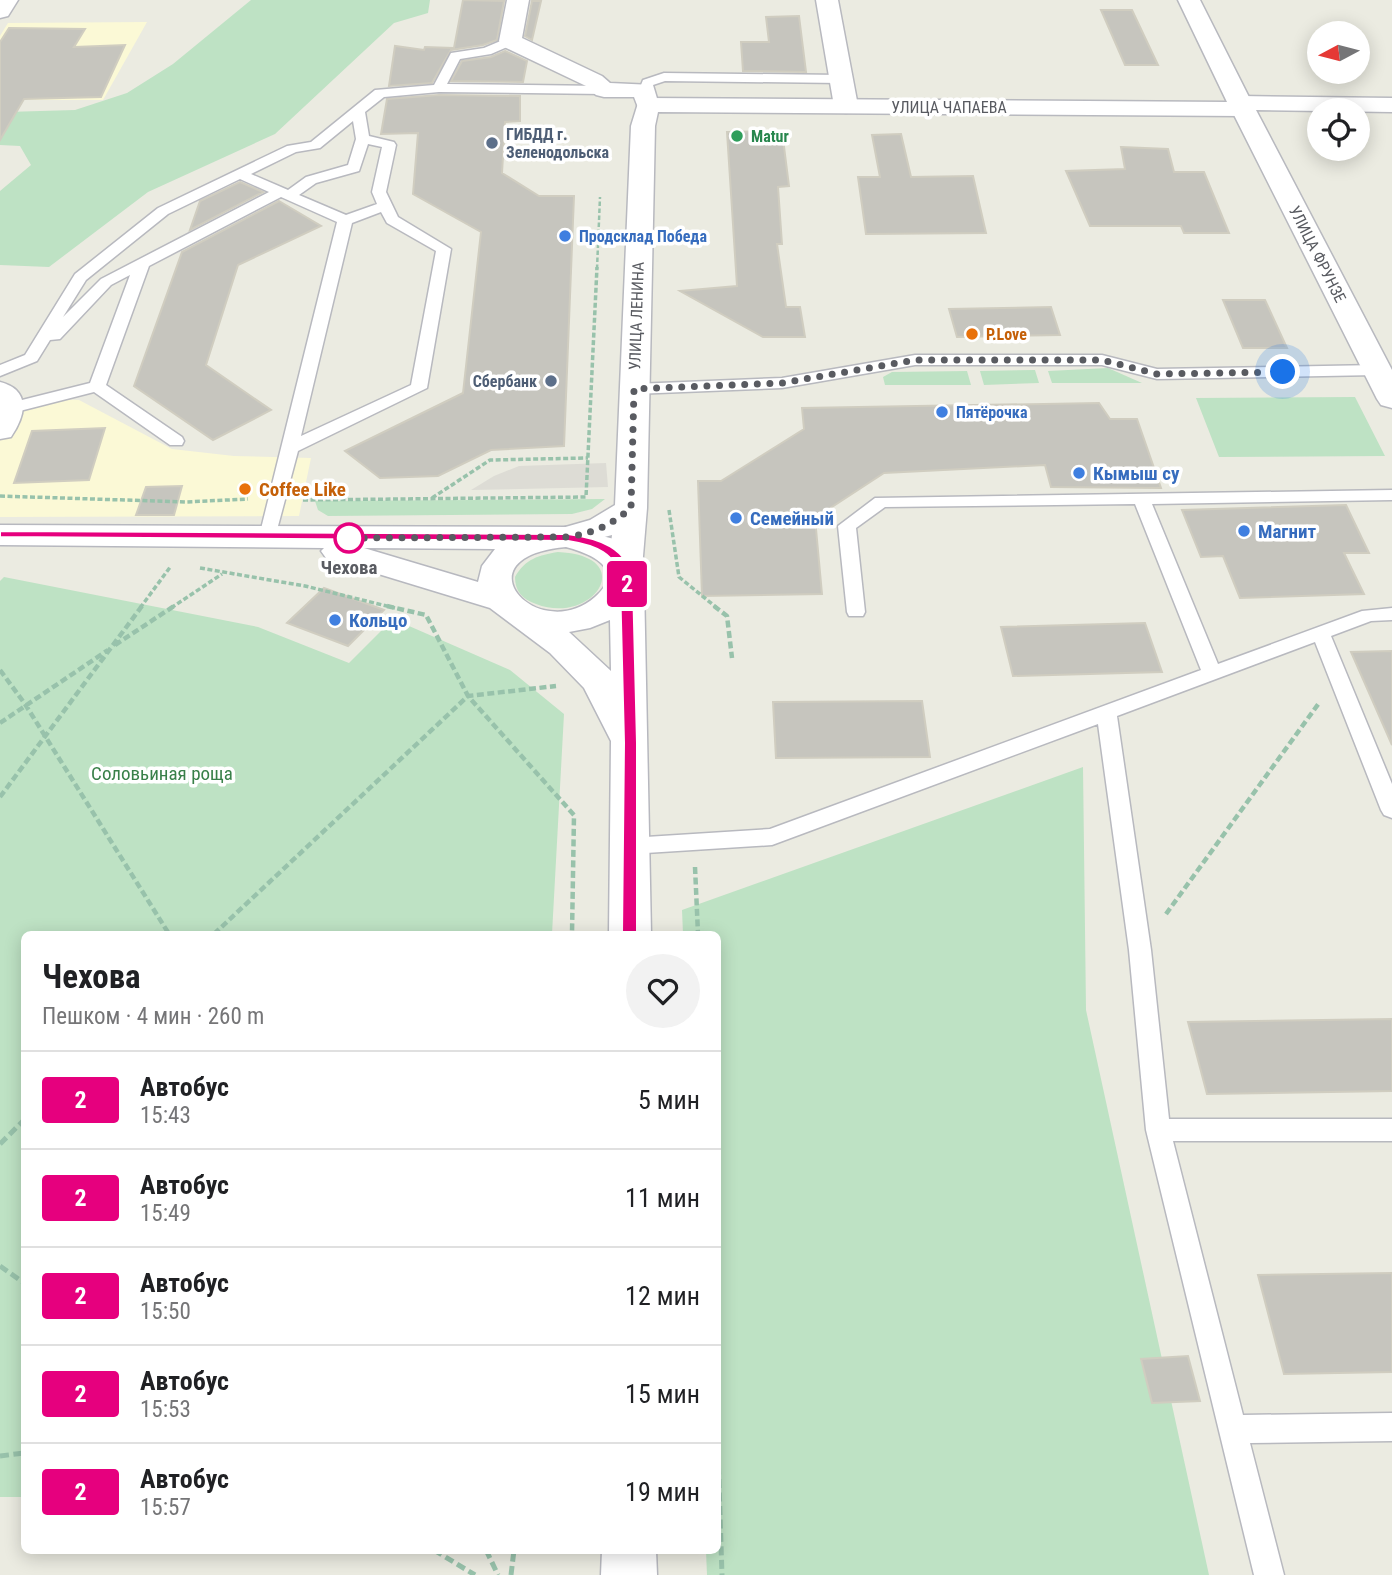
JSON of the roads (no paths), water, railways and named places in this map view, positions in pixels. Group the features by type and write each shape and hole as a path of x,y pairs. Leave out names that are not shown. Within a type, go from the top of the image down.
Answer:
{"street":[{"path":"0,11 7,0"},
{"path":"517,0 510,41 594,81 604,90"},
{"path":"827,0 846,106"},
{"path":"1189,0 1241,106"},
{"name":"УЛИЦА ЧАПАЕВА","path":"604,90 646,98 846,106 1392,104"},
{"name":"УЛИЦА ЛЕНИНА","path":"630,931 630,743 626,575 631,508 646,98"},
{"name":"УЛИЦА ФРУНЗЕ","path":"1241,106 1392,399"},
{"path":"630,743 599,681 563,645 514,609 494,588 495,575 501,562 529,543 591,533 612,524 631,508"},
{"path":"0,535 558,538 587,540 604,547 617,556 626,575 621,595 609,607 591,616 559,622 280,537"},
{"path":"629,1554 629,1575"}],"lane":[{"path":"439,88 455,56 486,51 510,41"},
{"path":"646,98 648,83 664,77 841,79"},
{"path":"31,358 80,277 163,211 292,149 315,145 380,93 439,88 604,90"},
{"path":"0,371 31,358 106,282 311,180 354,168 363,139 358,110"},
{"path":"290,448 419,388 444,249 392,220 379,192 389,145 363,139"},
{"path":"239,174 345,220 385,206"},
{"path":"280,537 290,448 345,220"},
{"path":"97,386 142,264"},
{"path":"634,389 782,383 915,360 1102,360 1157,374 1377,370"},
{"path":"3,410 97,386 176,441"},
{"path":"856,612 847,526 881,502 1392,495"},
{"path":"1141,498 1212,673"},
{"path":"630,846 772,837 1320,632 1369,615 1392,614"},
{"path":"1320,632 1392,810"},
{"path":"1106,712 1140,950 1158,1130 1269,1575"},
{"path":"1158,1130 1392,1130"},
{"path":"1233,1429 1392,1427"}],"place":[{"name":"Matur","path":"737,136"},
{"name":"ГИБДД г. Зеленодольска","path":"492,143"},
{"name":"Продсклад Победа","path":"565,236"},
{"name":"P.Love","path":"972,334"},
{"name":"Сбербанк","path":"551,381"},
{"name":"Пятёрочка","path":"942,412"},
{"name":"Кымыш су","path":"1079,473"},
{"name":"Coffee Like","path":"245,489"},
{"name":"Семейный","path":"736,518"},
{"name":"Магнит","path":"1244,531"},
{"name":"Чехова","path":"349,538"},
{"name":"Кольцо","path":"335,620"}],"park label":[{"name":"Соловьиная роща","path":"162,773"}]}
